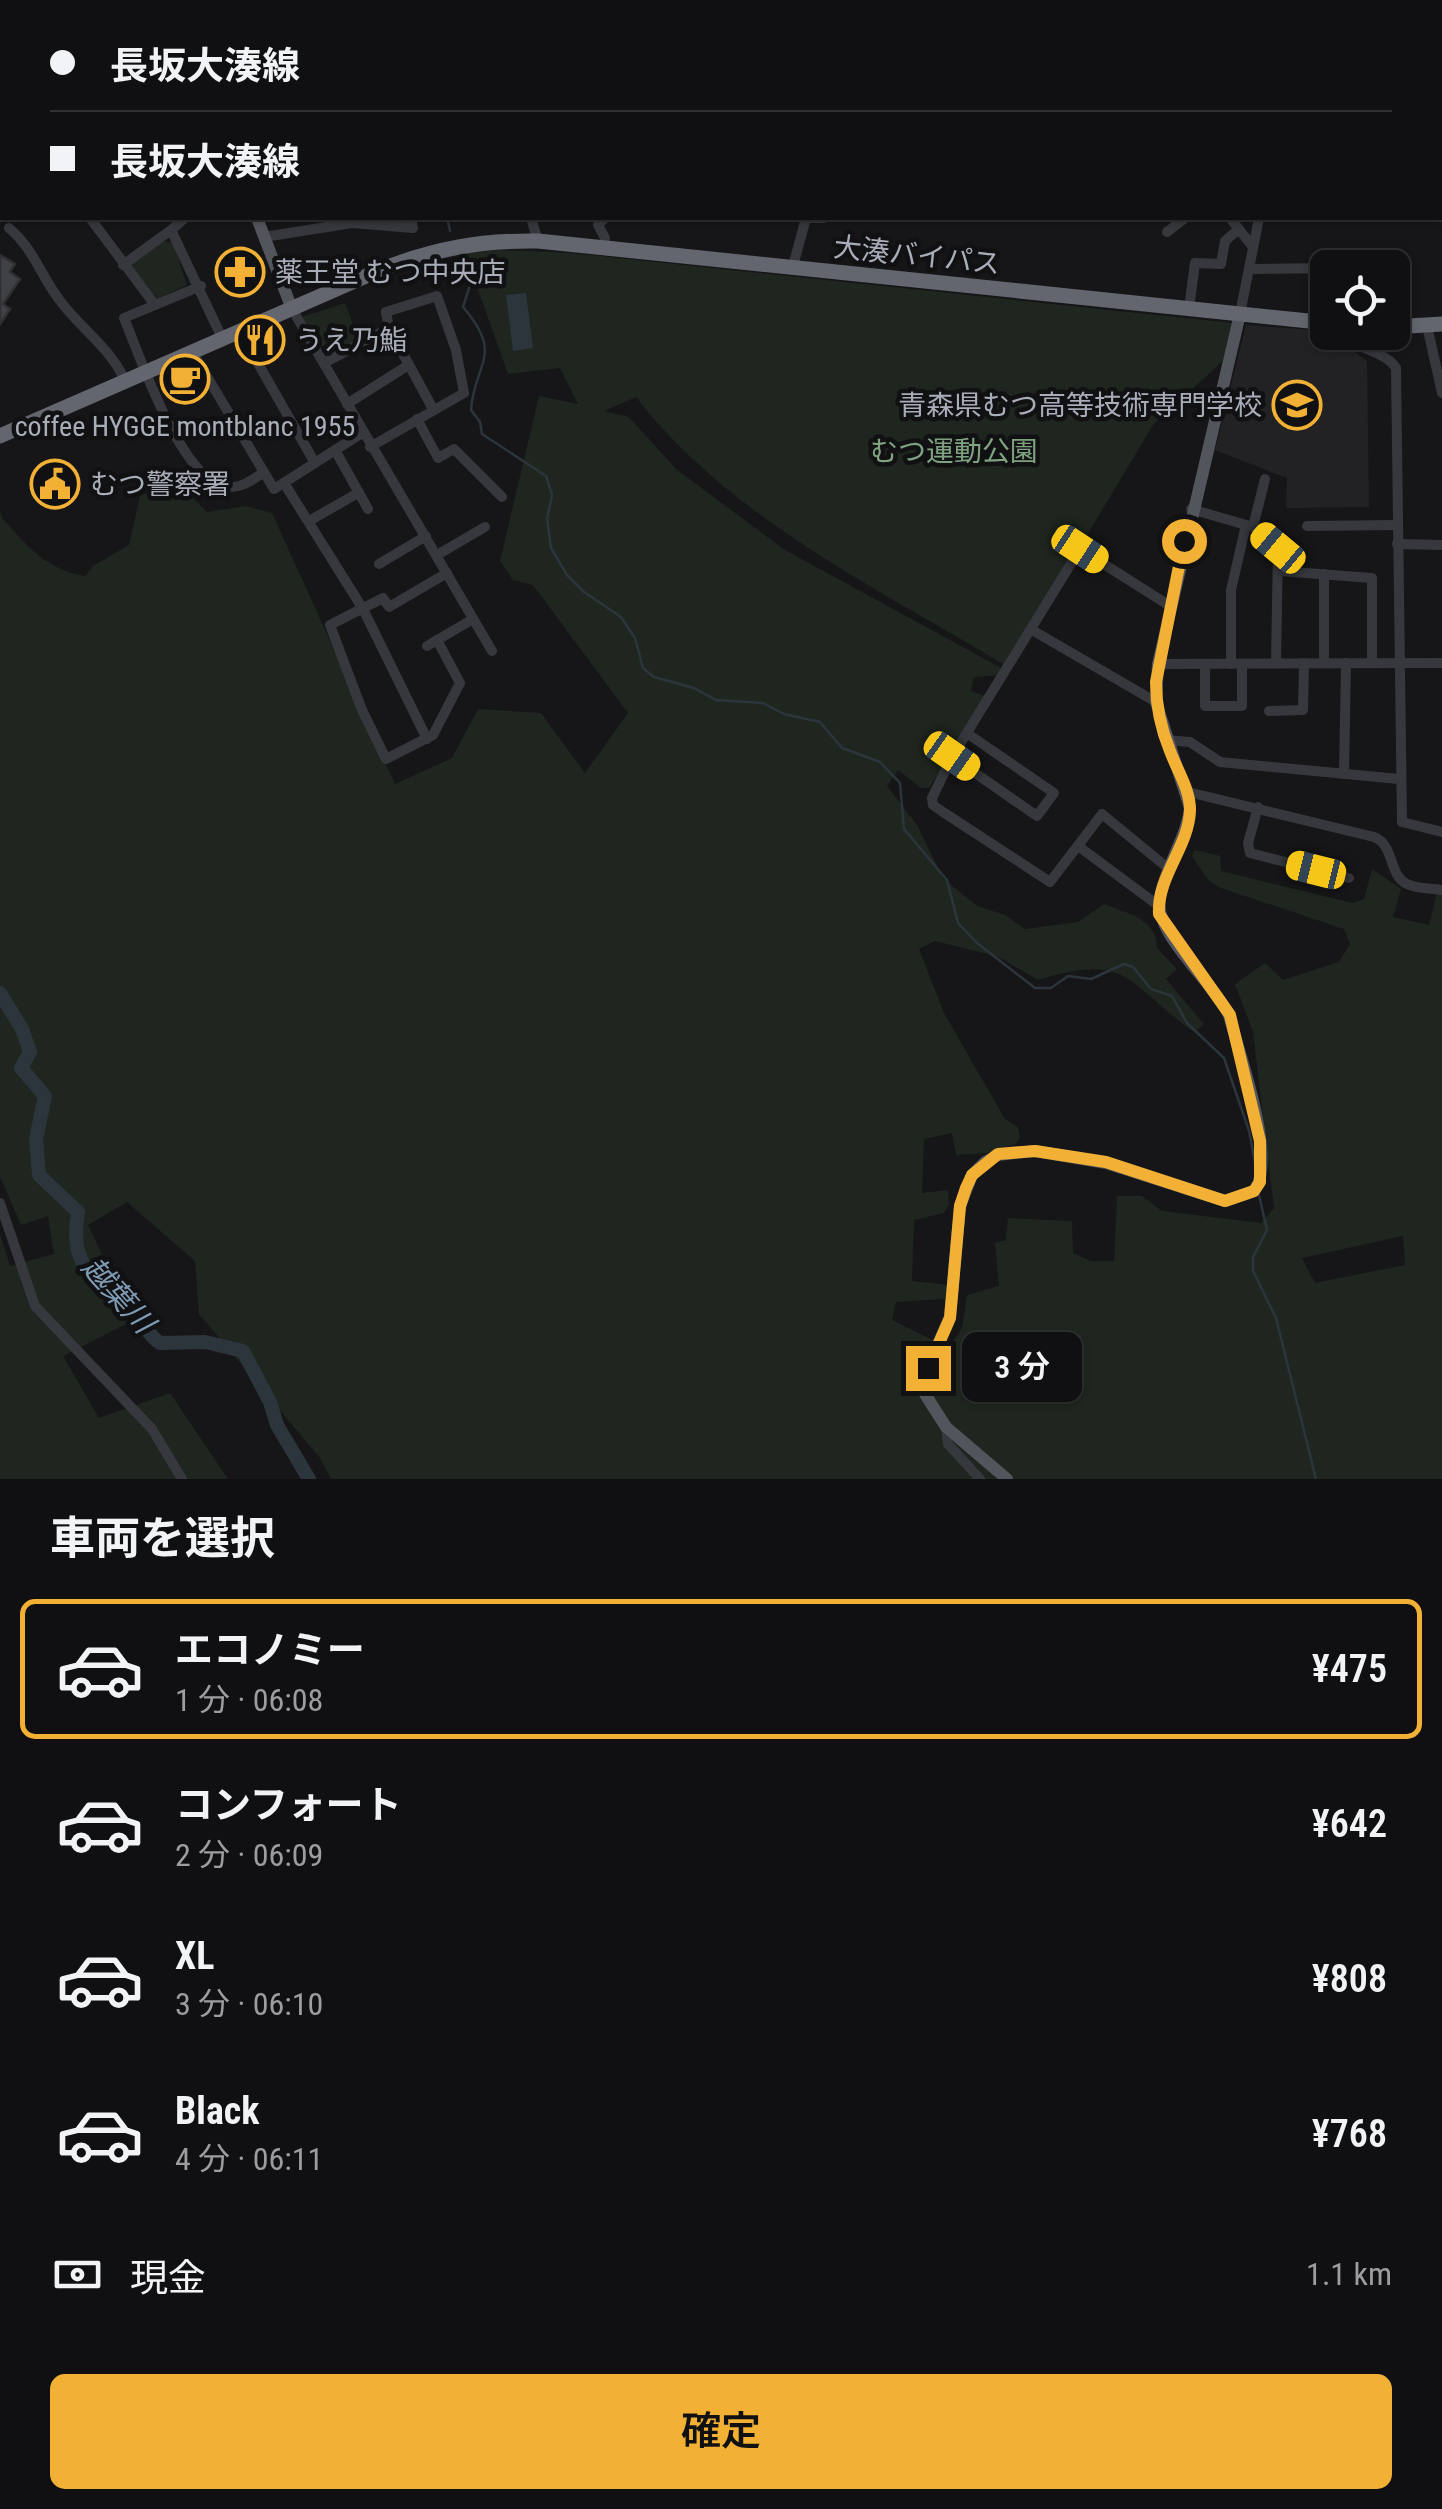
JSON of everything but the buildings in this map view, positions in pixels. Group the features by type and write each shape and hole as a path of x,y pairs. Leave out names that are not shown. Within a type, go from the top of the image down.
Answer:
{"highway":[{"name":"大湊バイパス","path":"0,436 419,254 481,242 538,241 1310,320"},
{"path":"1410,326 1435,325"}],"main road":[{"path":"258,220 292,309"},
{"path":"1006,1479 946,1427 928,1402 924,1386 950,1318 960,1206 972,1175 998,1154 1035,1151 1106,1162 1225,1201 1254,1191 1260,1182 1260,1141 1230,1015 1167,930 1158,906 1188,824 1188,792 1166,740 1156,702 1158,664 1191,509 1240,314"}],"street":[{"path":"96,220 123,265 154,305"},
{"path":"123,265 184,220"},
{"path":"264,237 352,223 414,228 412,220"},
{"path":"532,220 538,241"},
{"path":"603,220 598,224 605,238 604,248"},
{"path":"793,266 805,220"},
{"path":"1166,232 1181,220"},
{"path":"1231,220 1253,247"},
{"path":"1240,314 1259,220"},
{"path":"9,228 26,246 58,300 114,360 126,383"},
{"path":"1189,308 1195,263 1221,264 1226,241 1238,229"},
{"path":"171,230 223,340"},
{"path":"1249,270 1310,269"},
{"path":"200,286 124,318 174,436 210,480 224,487 243,486 263,473"},
{"path":"370,447 417,419 433,409 466,388 437,296 386,312 389,328 407,366 433,409"},
{"path":"292,309 492,651"},
{"path":"1435,325 1442,392"},
{"path":"324,364 389,328"},
{"path":"240,332 315,463"},
{"path":"1370,350 1391,360 1396,368 1402,822 1442,832"},
{"path":"193,353 274,489 362,433"},
{"path":"347,404 407,366"},
{"path":"417,419 438,458 454,449 502,497"},
{"path":"335,450 368,509"},
{"path":"1205,664 1206,706 1242,706 1232,590 1265,479"},
{"path":"284,483 364,609 427,739"},
{"path":"309,521 358,493"},
{"path":"1191,509 1249,526 1278,548 1276,663"},
{"path":"1307,526 1397,525"},
{"path":"437,556 484,527"},
{"path":"380,564 426,536"},
{"path":"1397,544 1442,545"},
{"path":"1170,606 1080,549 952,756 932,798 933,805 1050,882 1102,814 1170,870"},
{"path":"1278,571 1372,578 1372,663"},
{"path":"447,572 389,607 383,598 330,624 362,710 386,759 427,739 460,683 432,643 473,619"},
{"path":"1324,574 1324,663"},
{"path":"1032,630 1156,702"},
{"path":"1269,711 1303,710 1304,663"},
{"path":"1344,774 1346,663"},
{"path":"1158,664 1442,663"},
{"path":"952,756 1038,816 1054,793 968,734"},
{"path":"1166,740 1190,742 1220,762 1399,779"},
{"path":"1188,792 1382,840 1400,879 1407,884 1442,890"},
{"path":"1258,807 1248,843 1250,854 1349,878"},
{"path":"1078,846 1158,906"},
{"path":"0,1203 35,1306 152,1429 182,1479"},
{"path":"946,1427 948,1444 980,1479"}],"shaded area":[{"path":"526,293 533,348 513,351 506,295"},
{"name":"青森県むつ高等技術専門学校","path":"1246,325 1310,330 1310,350 1352,350 1367,361 1369,507 1286,508 1287,478 1215,450"}],"green space":[{"path":"163,241 173,243 187,285 158,299 131,270 132,262"},
{"name":"むつ運動公園","path":"465,253 571,253 1232,323 1223,361 1153,425 1008,667 859,579 761,515 673,440 636,397 604,411 629,417 676,469 785,550 1003,669 1000,675 974,677 971,691 987,697 929,788 921,788 898,770 887,786 917,825 943,878 977,906 1005,915 1025,929 1078,922 1104,904 1147,924 1157,948 1177,969 1166,979 1204,1024 1194,1032 1140,987 1111,971 1092,969 1038,980 999,957 935,941 919,949 944,1013 1005,1119 1018,1127 1020,1137 1016,1144 987,1153 956,1155 952,1133 924,1139 922,1193 948,1190 949,1204 944,1213 914,1220 912,1281 948,1285 945,1299 896,1302 892,1320 949,1348 962,1328 967,1295 999,1286 995,1243 1006,1240 1008,1218 1072,1221 1073,1253 1091,1261 1114,1261 1117,1196 1142,1196 1162,1211 1261,1223 1274,1208 1253,1032 1235,984 1265,963 1283,980 1339,962 1350,944 1344,929 1221,888 1208,880 1192,856 1195,850 1220,856 1221,871 1352,903 1364,899 1372,869 1401,889 1393,917 1429,925 1437,893 1442,895 1442,1479 331,1479 320,1458 199,1314 195,1261 127,1202 88,1225 134,1320 63,1356 99,1418 170,1393 228,1479 0,1479 0,1234 10,1266 54,1254 48,1216 21,1225 0,1177 0,510 2,518 38,555 59,568 85,576 93,566 129,545 140,496 176,481 207,512 246,506 272,513 395,784 452,758 478,709 541,713 585,773 628,713 533,585 513,580 500,561 539,396 578,404 560,368 508,374","holes":["1403,1236 1405,1265 1315,1283 1302,1258"]},
{"path":"345,303 359,340 337,350 316,344 302,317"}],"waterway":[{"path":"447,220 450,231"},
{"path":"461,257 470,285 463,307 476,324 485,349 471,410 480,422 482,434 546,476 552,495 547,519 551,548 567,575 584,592 621,617 635,638 643,668 654,677 694,688 716,700 763,703 784,714 820,722 842,748 880,762 900,783 904,829 947,880 958,923 977,943 1035,988 1051,988 1068,976 1091,979 1124,964 1133,967 1151,989 1172,996 1187,1023 1224,1058 1249,1131 1255,1162"},
{"name":"越葉川","path":"0,993 22,1029 30,1052 21,1068 45,1096 36,1139 39,1175 78,1212 76,1235 83,1264 106,1288 133,1305 160,1343 205,1342 243,1351 270,1402 277,1425 309,1479"},
{"path":"1259,1195 1267,1230 1253,1257 1253,1271 1276,1318 1316,1479"}],"place":[{"name":"薬王堂 むつ中央店","path":"240,272"},
{"name":"うえ乃鮨","path":"260,340"},
{"name":"coffee HYGGE montblanc 1955","path":"185,379"},
{"name":"青森県むつ高等技術専門学校","path":"1297,405"},
{"name":"むつ警察署","path":"55,484"}],"route":[{"path":"928,1368 950,1318 960,1206 972,1175 998,1154 1035,1151 1106,1162 1225,1201 1254,1191 1260,1182 1260,1141 1230,1015 1159,914 1160,894 1188,824 1190,808 1156,702 1158,664 1184,541"}]}
